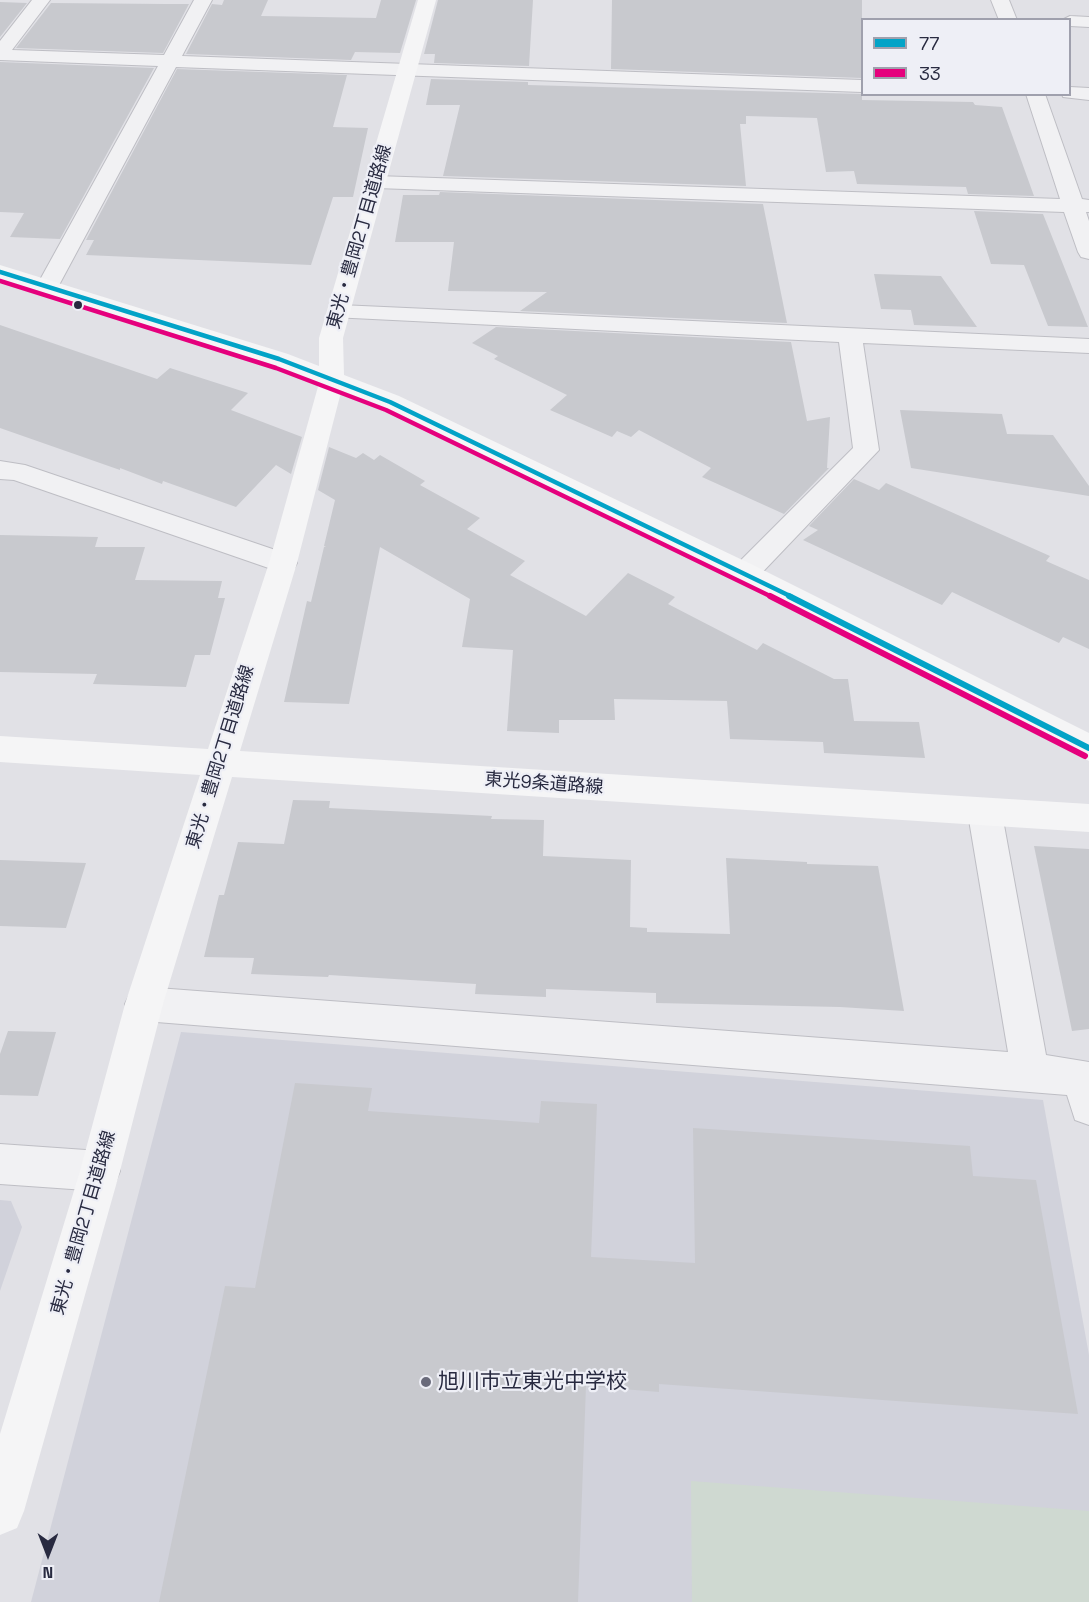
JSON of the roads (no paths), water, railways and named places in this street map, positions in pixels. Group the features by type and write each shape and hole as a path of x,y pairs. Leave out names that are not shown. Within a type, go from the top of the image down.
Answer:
{"street":[{"path":"0,54 40,0"},
{"path":"47,287 203,0"},
{"name":"東光・豊岡2丁目道路線","path":"0,1511 100,1171 144,1004 282,563 332,379 332,338 427,0"},
{"path":"1000,0 1008,18"},
{"path":"1071,21 1089,22"},
{"path":"0,54 861,86"},
{"path":"1071,93 1089,94"},
{"path":"1036,96 1081,206 1089,252"},
{"path":"376,182 1081,206"},
{"path":"1,274 279,359 390,402 744,573 1088,746"},
{"path":"340,312 1089,346"},
{"path":"744,573 866,450 850,334"},
{"path":"0,470 15,471 282,563"},
{"name":"東光9条道路線","path":"0,748 1089,819"},
{"path":"985,814 1030,1072"},
{"path":"144,1004 1030,1072 1083,1078 1089,1106"},
{"path":"0,1164 100,1171"}],"place":[{"name":"旭川市立東光中学校","path":"426,1382"}]}
